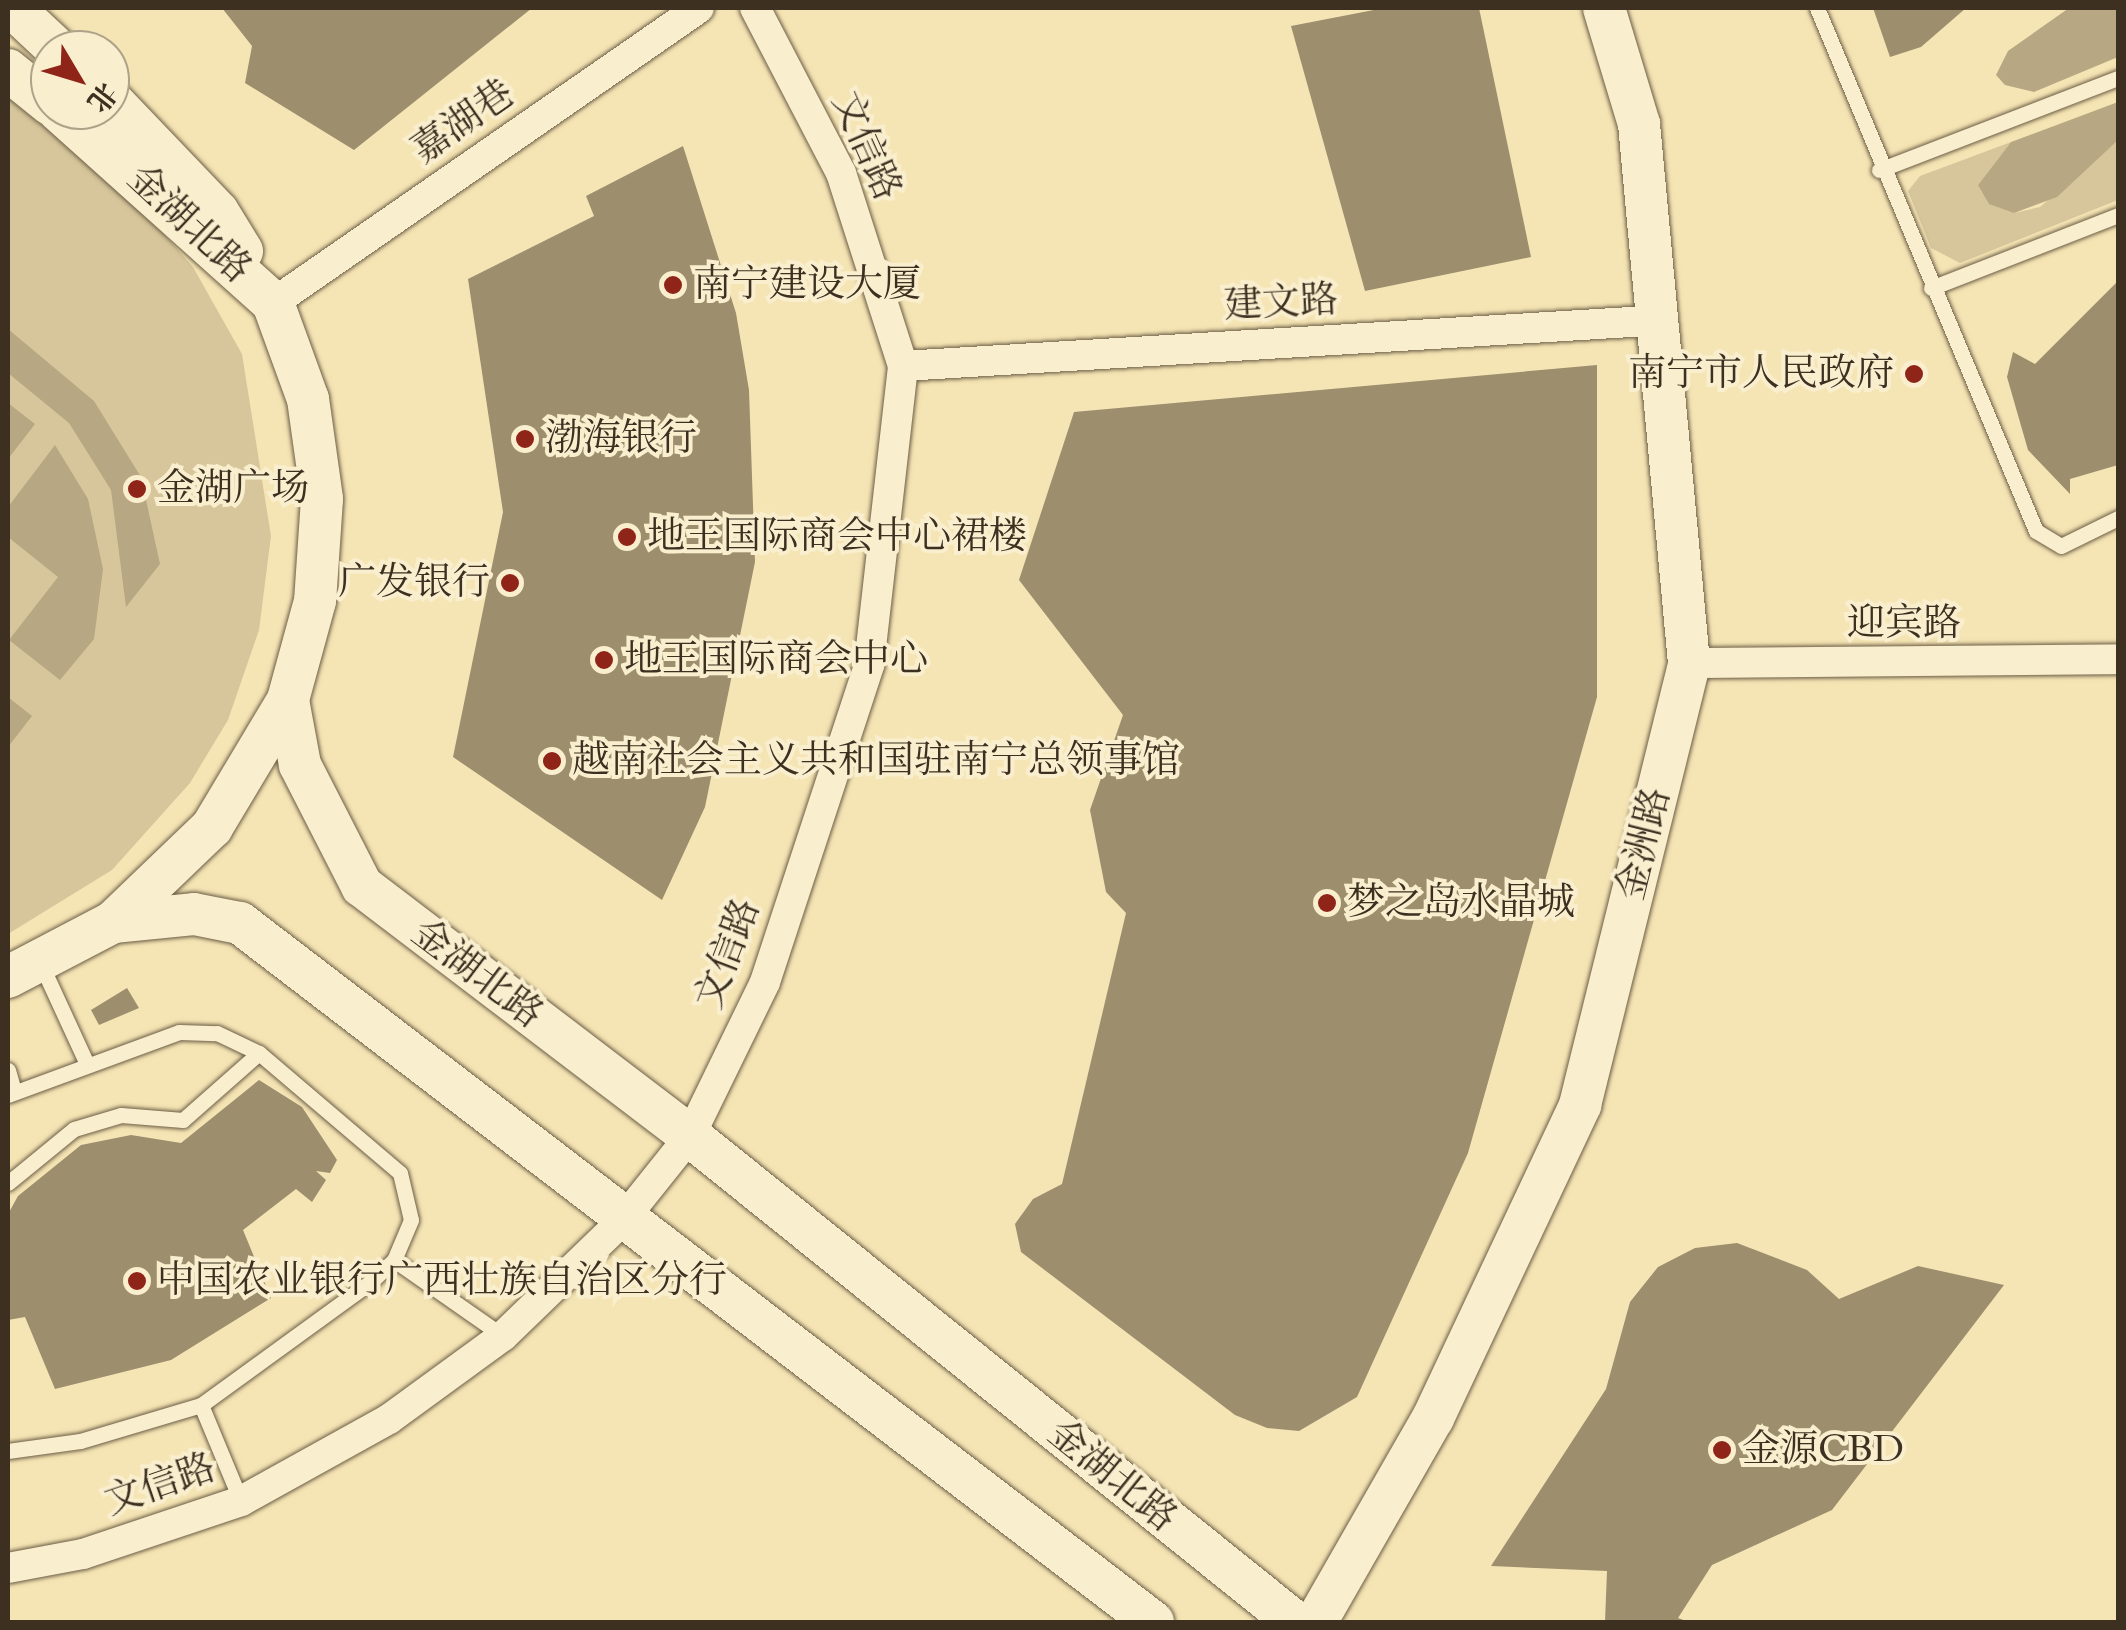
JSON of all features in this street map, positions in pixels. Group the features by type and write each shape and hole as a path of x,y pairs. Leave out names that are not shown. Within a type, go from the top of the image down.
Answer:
{"main road":[{"path":"13,8 37,30"},
{"name":"金洲路","path":"1316,1622 1432,1418 1580,1104 1689,664 1663,320 1640,124 1604,8"},
{"path":"8,70 30,88"},
{"path":"130,119 218,212 273,303"},
{"name":"金湖北路","path":"80,130 273,303 308,399 322,500 315,602 288,700 300,765 362,886 690,1136 1295,1622"},
{"path":"24,969 113,922 212,827 288,700"},
{"path":"113,922 194,914 240,923 623,1220 1154,1622"}],"street":[{"name":"嘉湖巷","path":"273,303 699,8"},
{"name":"文信路","path":"8,1568 82,1554 241,1501 389,1420 503,1336 623,1220 690,1136 765,982 869,665 903,366 841,174 755,8"},
{"name":"建文路","path":"903,366 1663,320"},
{"name":"迎宾路","path":"1689,664 2118,659"}],"lane":[{"path":"1817,8 1880,170 2036,530 2061,546 2118,518"},
{"path":"1880,170 2118,78"},
{"path":"1931,288 2118,215"},
{"path":"24,969 86,1062"},
{"path":"8,1070 11,1093 86,1062 179,1032 217,1033 259,1053 400,1173 411,1220 394,1260 296,1343 201,1404 80,1441 8,1451"},
{"path":"8,1183 74,1129 121,1115 182,1120 259,1053"},
{"path":"394,1260 503,1336"},
{"path":"201,1404 241,1501"}],"shaded area":[{"path":"2069,8 2118,8 2118,57 2034,92 2005,85 1996,75 2008,51"},
{"name":"金湖广场","path":"8,98 30,115 30,130 49,130 127,192 193,267 242,354 271,536 259,630 228,720 190,783 112,870 8,934"},
{"path":"2118,102 2118,140 2057,197 2014,213 1989,204 1978,185 2011,142"},
{"path":"2118,140 2118,200 1960,263 1931,248 1908,191 1920,176 2011,142 1978,185 2014,213 2040,207"},
{"path":"8,329 94,401 141,477 160,564 126,607 111,490 69,423 8,373"},
{"path":"8,403 35,424 8,459"},
{"path":"55,445 88,499 103,569 94,639 60,680 9,640 58,577 8,537 8,507"},
{"path":"8,697 32,716 8,747"}],"building":[{"path":"222,8 532,8 354,150 245,83 252,46"},
{"path":"1384,8 1479,8 1531,257 1365,291 1291,26"},
{"path":"1873,8 1966,8 1921,47 1890,57"},
{"name":"地王国际商会中心裙楼","path":"683,146 736,313 749,390 755,562 705,807 662,900 453,757 503,512 468,279 594,216 586,196"},
{"path":"2118,281 2118,465 2070,479 2070,494 2028,450 2007,377 2013,352 2035,364"},
{"name":"梦之岛水晶城","path":"1597,365 1597,697 1468,1153 1357,1397 1299,1431 1267,1428 1235,1415 1021,1252 1015,1224 1033,1199 1062,1184 1126,913 1106,892 1090,810 1123,715 1019,580 1074,412"},
{"path":"127,988 139,1008 99,1025 91,1010"},
{"path":"259,1080 302,1107 337,1160 330,1173 316,1171 326,1180 312,1202 296,1189 243,1230 271,1298 171,1360 55,1389 25,1317 8,1320 8,1214 18,1196 81,1145 131,1135 181,1143"},
{"name":"金源CBD","path":"1737,1243 1807,1270 1839,1299 1918,1266 2004,1285 1832,1510 1712,1565 1678,1618 1689,1622 1605,1622 1607,1571 1491,1566 1606,1389 1630,1302 1658,1267 1695,1248"}],"place":[{"name":"南宁建设大厦","path":"673,285"},
{"name":"南宁市人民政府","path":"1914,374"},
{"name":"渤海银行","path":"525,439"},
{"name":"金湖广场","path":"137,489"},
{"name":"地王国际商会中心裙楼","path":"627,537"},
{"name":"广发银行","path":"510,583"},
{"name":"地王国际商会中心","path":"604,660"},
{"name":"越南社会主义共和国驻南宁总领事馆","path":"552,761"},
{"name":"梦之岛水晶城","path":"1327,903"},
{"name":"中国农业银行广西壮族自治区分行","path":"137,1281"},
{"name":"金源CBD","path":"1722,1450"}]}
